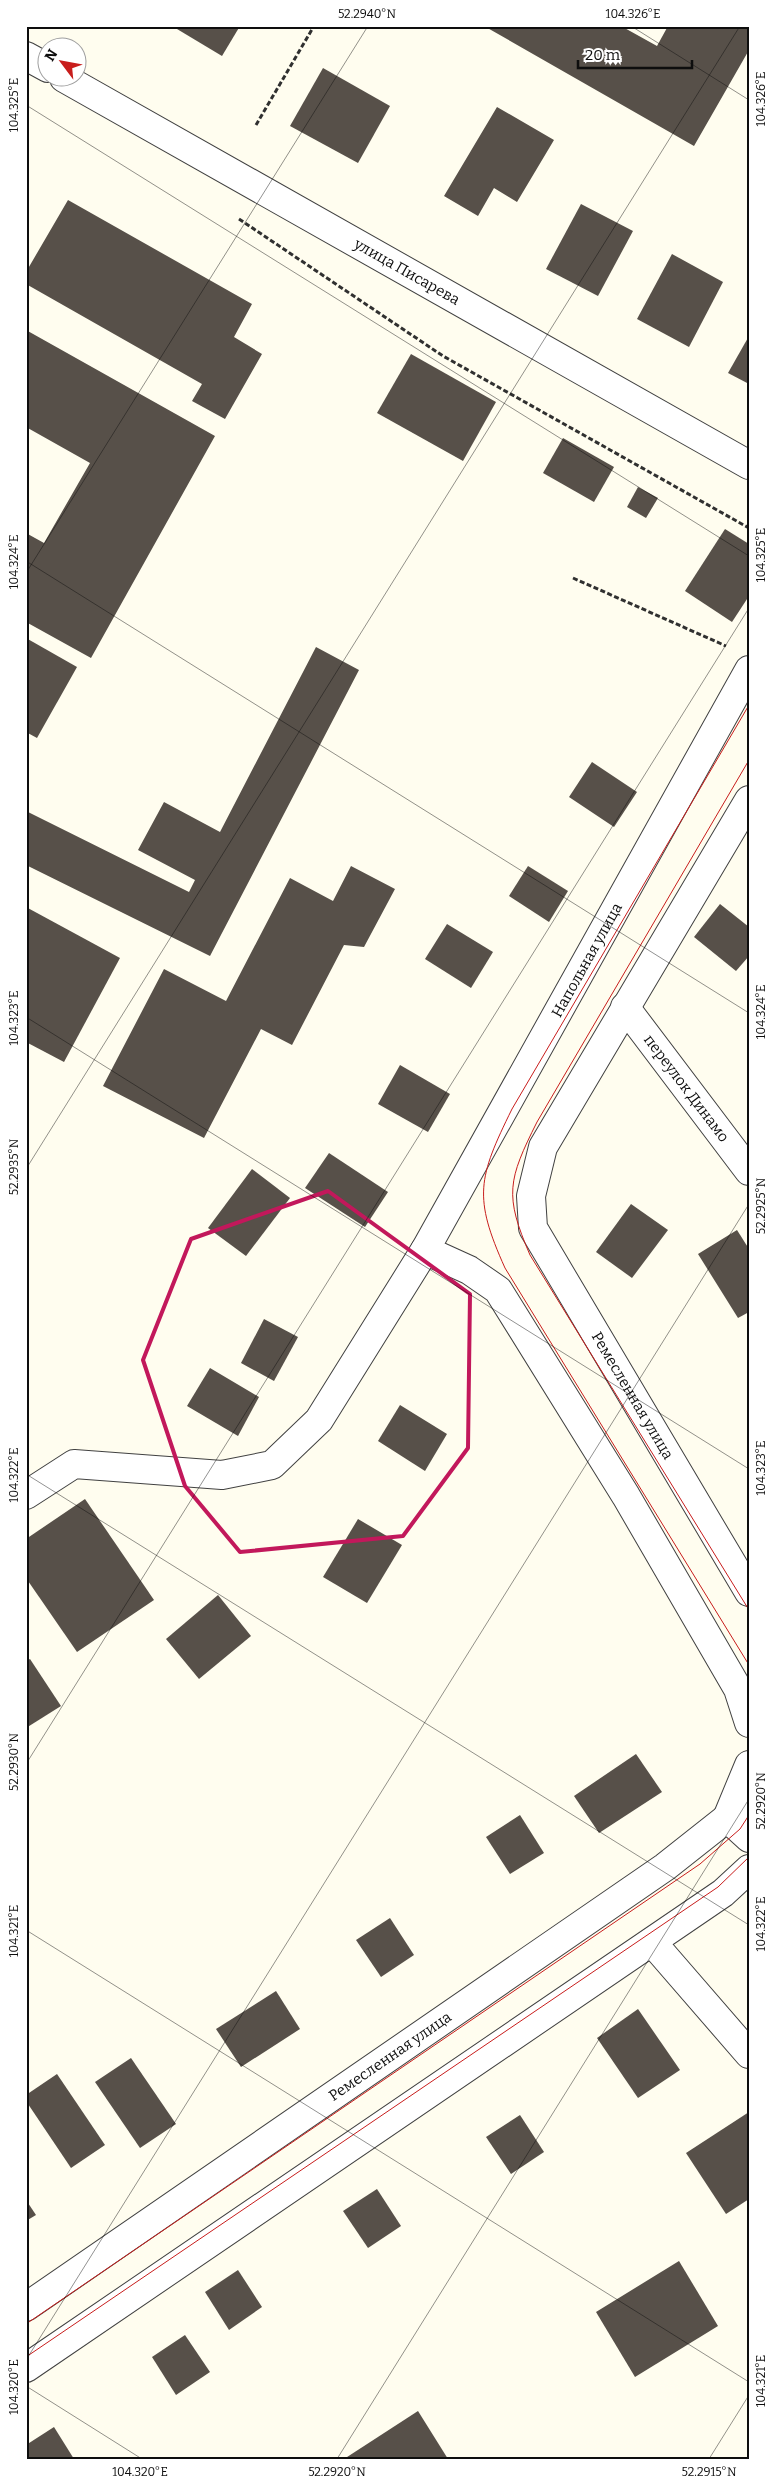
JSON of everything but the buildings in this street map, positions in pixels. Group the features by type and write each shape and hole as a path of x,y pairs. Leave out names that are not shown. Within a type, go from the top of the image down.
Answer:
{"street":[{"path":"26,56 38,63"},
{"name":"улица Писарева","path":"82,88 749,465"},
{"name":"Напольная улица","path":"26,1495 74,1464 222,1475 272,1465 319,1420 426,1250 741,660"},
{"path":"625,1007 749,800"},
{"name":"переулок Динамо","path":"625,1007 749,1171"},
{"name":"Ремесленная улица","path":"625,1007 543,1147 531,1196 533,1228 749,1592"},
{"path":"426,1250 469,1270 498,1290 626,1496 738,1689 749,1723"},
{"path":"749,1765 727,1818 749,1838"},
{"name":"Ремесленная улица","path":"26,2307 657,1873 727,1818 749,1797"},
{"path":"26,2368 723,1893 749,1869"},
{"path":"652,1942 749,2054"}],"path":[{"path":"256,125 314,26"},
{"path":"232,214 266,235 443,356 749,528"},
{"path":"573,578 741,660"}],"highlighted area":[{"path":"328,1191 470,1294 468,1448 403,1536 240,1552 185,1486 143,1360 191,1239"}],"tram line":[{"path":"749,705 512,1109 492,1153 486,1171 484,1188 484,1205 488,1223 505,1268 749,1665"},
{"path":"749,760 537,1122 520,1159 513,1188 516,1217 530,1255 749,1610"},
{"path":"26,2324 700,1864 740,1829 749,1815"},
{"path":"26,2357 718,1887 749,1857"}]}
